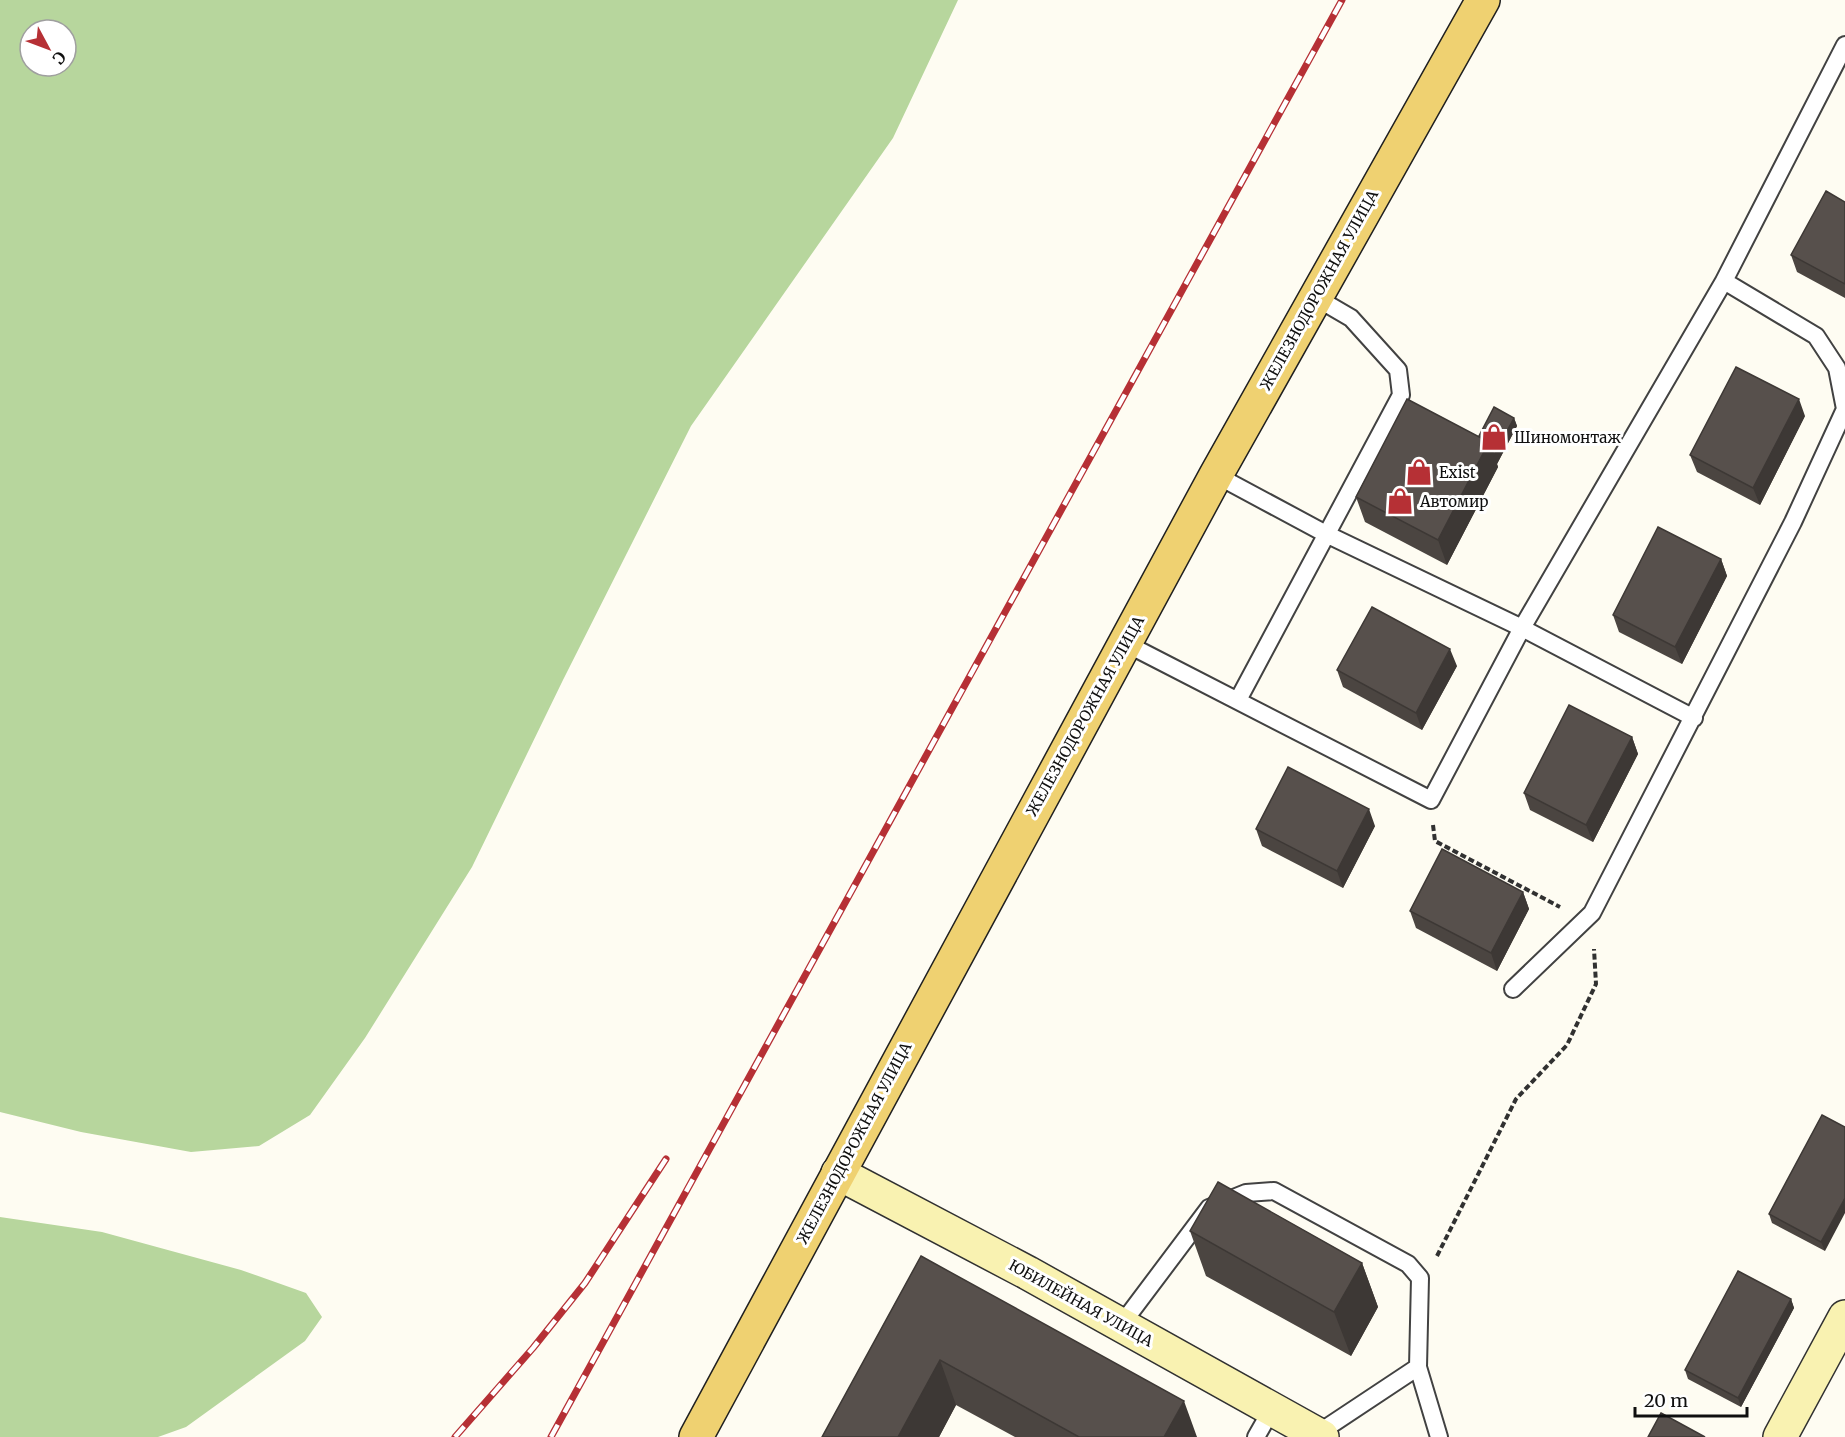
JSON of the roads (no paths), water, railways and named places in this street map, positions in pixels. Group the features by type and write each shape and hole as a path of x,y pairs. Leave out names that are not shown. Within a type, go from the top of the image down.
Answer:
{"main road":[{"name":"ЖЕЛЕЗНОДОРОЖНАЯ УЛИЦА","path":"696,1437 1216,475 1483,0"}],"street":[{"name":"ЮБИЛЕЙНАЯ УЛИЦА","path":"838,1173 1121,1325 1319,1435"},
{"path":"1780,1437 1845,1317"}],"lane":[{"path":"1125,643 1431,800 1522,628 1724,281 1845,45"},
{"path":"1513,989 1588,916 1694,718 1793,522 1845,408 1837,368 1815,336 1724,281"},
{"path":"1238,700 1401,394 1398,370 1351,318 1315,297"},
{"path":"1216,475 1326,534 1522,628 1694,718"},
{"path":"1121,1325 1209,1208 1246,1193 1274,1191 1408,1264 1420,1278 1418,1367 1439,1437"},
{"path":"1319,1435 1418,1367"},
{"path":"1256,1437 1272,1409"}],"railway":[{"path":"551,1437 1342,0"},
{"path":"455,1437 533,1348 585,1283 666,1159"}],"place":[{"name":"Шиномонтаж","path":"1494,437"},
{"name":"Exist","path":"1419,472"},
{"name":"Автомир","path":"1400,501"}]}
